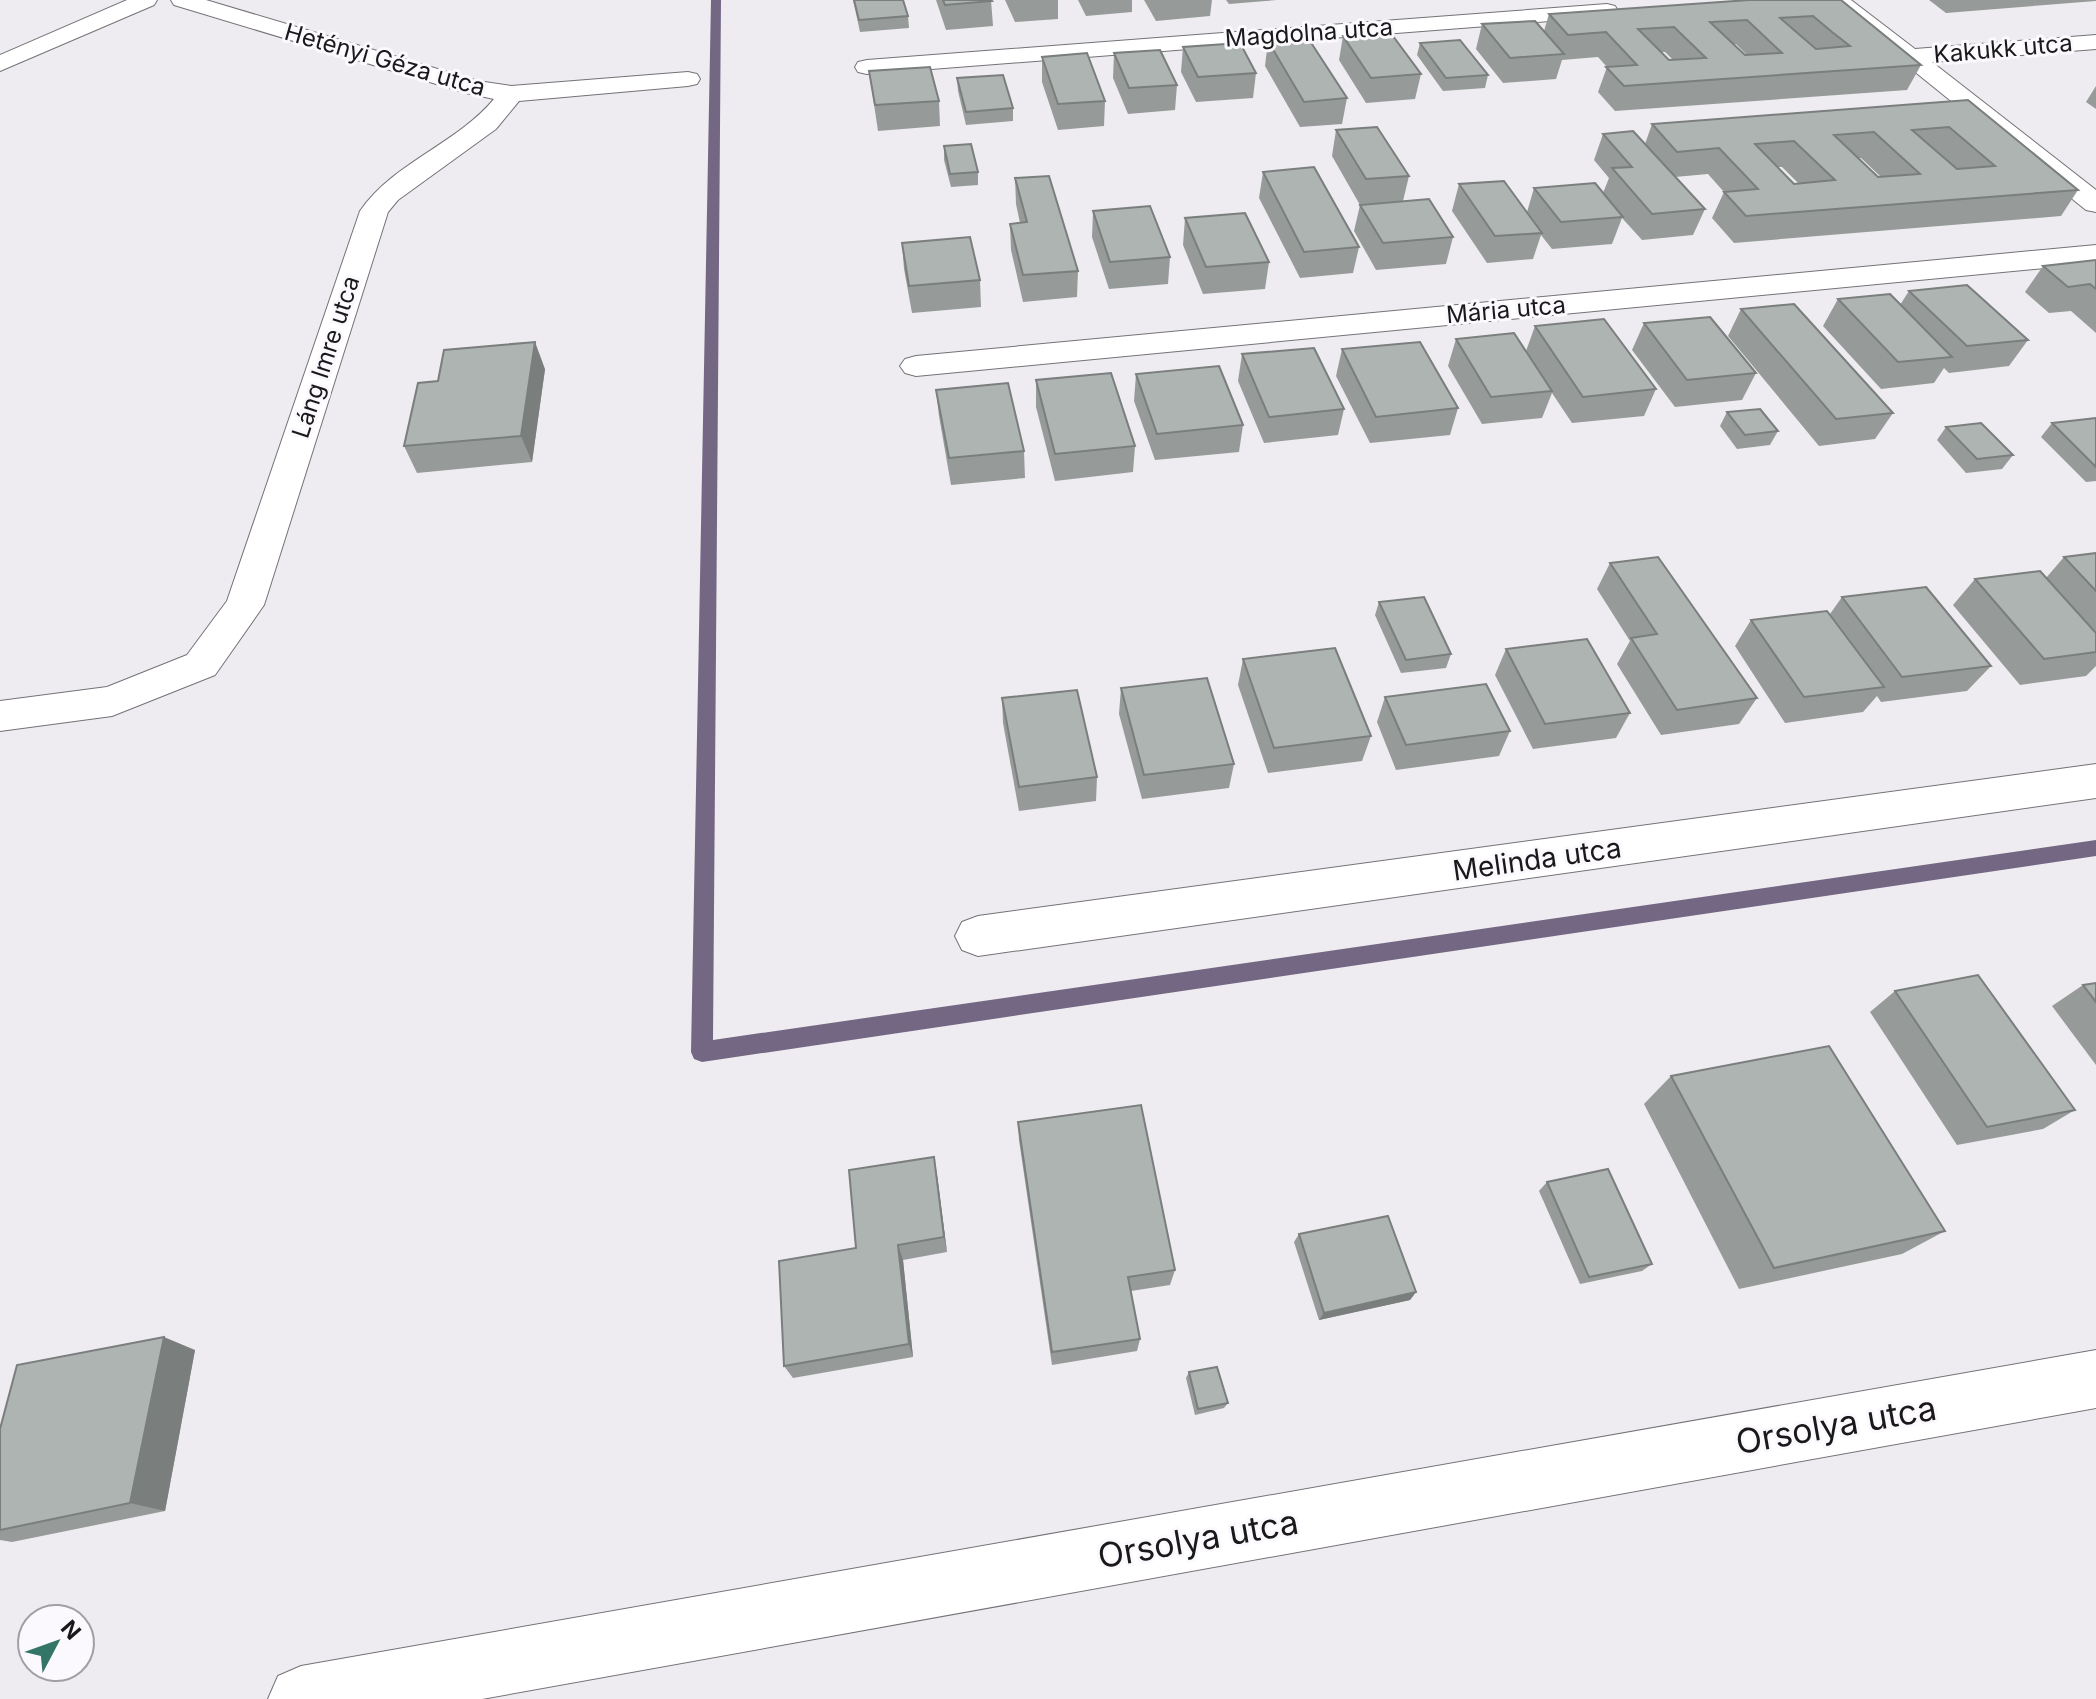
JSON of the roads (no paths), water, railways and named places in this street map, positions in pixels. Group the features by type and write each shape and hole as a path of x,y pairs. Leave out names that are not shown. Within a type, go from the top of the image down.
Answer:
{"street":[{"path":"0,64 146,0"},
{"name":"Hetényi Géza utca","path":"182,0 475,88 511,94 688,79"},
{"path":"1837,0 2096,204"},
{"name":"Magdolna utca","path":"867,67 1625,10"},
{"name":"Kakukk utca","path":"1910,57 2096,42"},
{"name":"Láng Imre utca","path":"0,716 112,701 201,665 245,605 374,211 388,194 487,124 511,94"},
{"path":"1942,110 1973,107"},
{"name":"Mária utca","path":"916,366 2096,254"},
{"name":"Melinda utca","path":"978,936 2096,781"},
{"name":"Orsolya utca","path":"301,1699 2096,1379"}],"waterway":[{"path":"716,0 702,1052 2096,848"}]}
